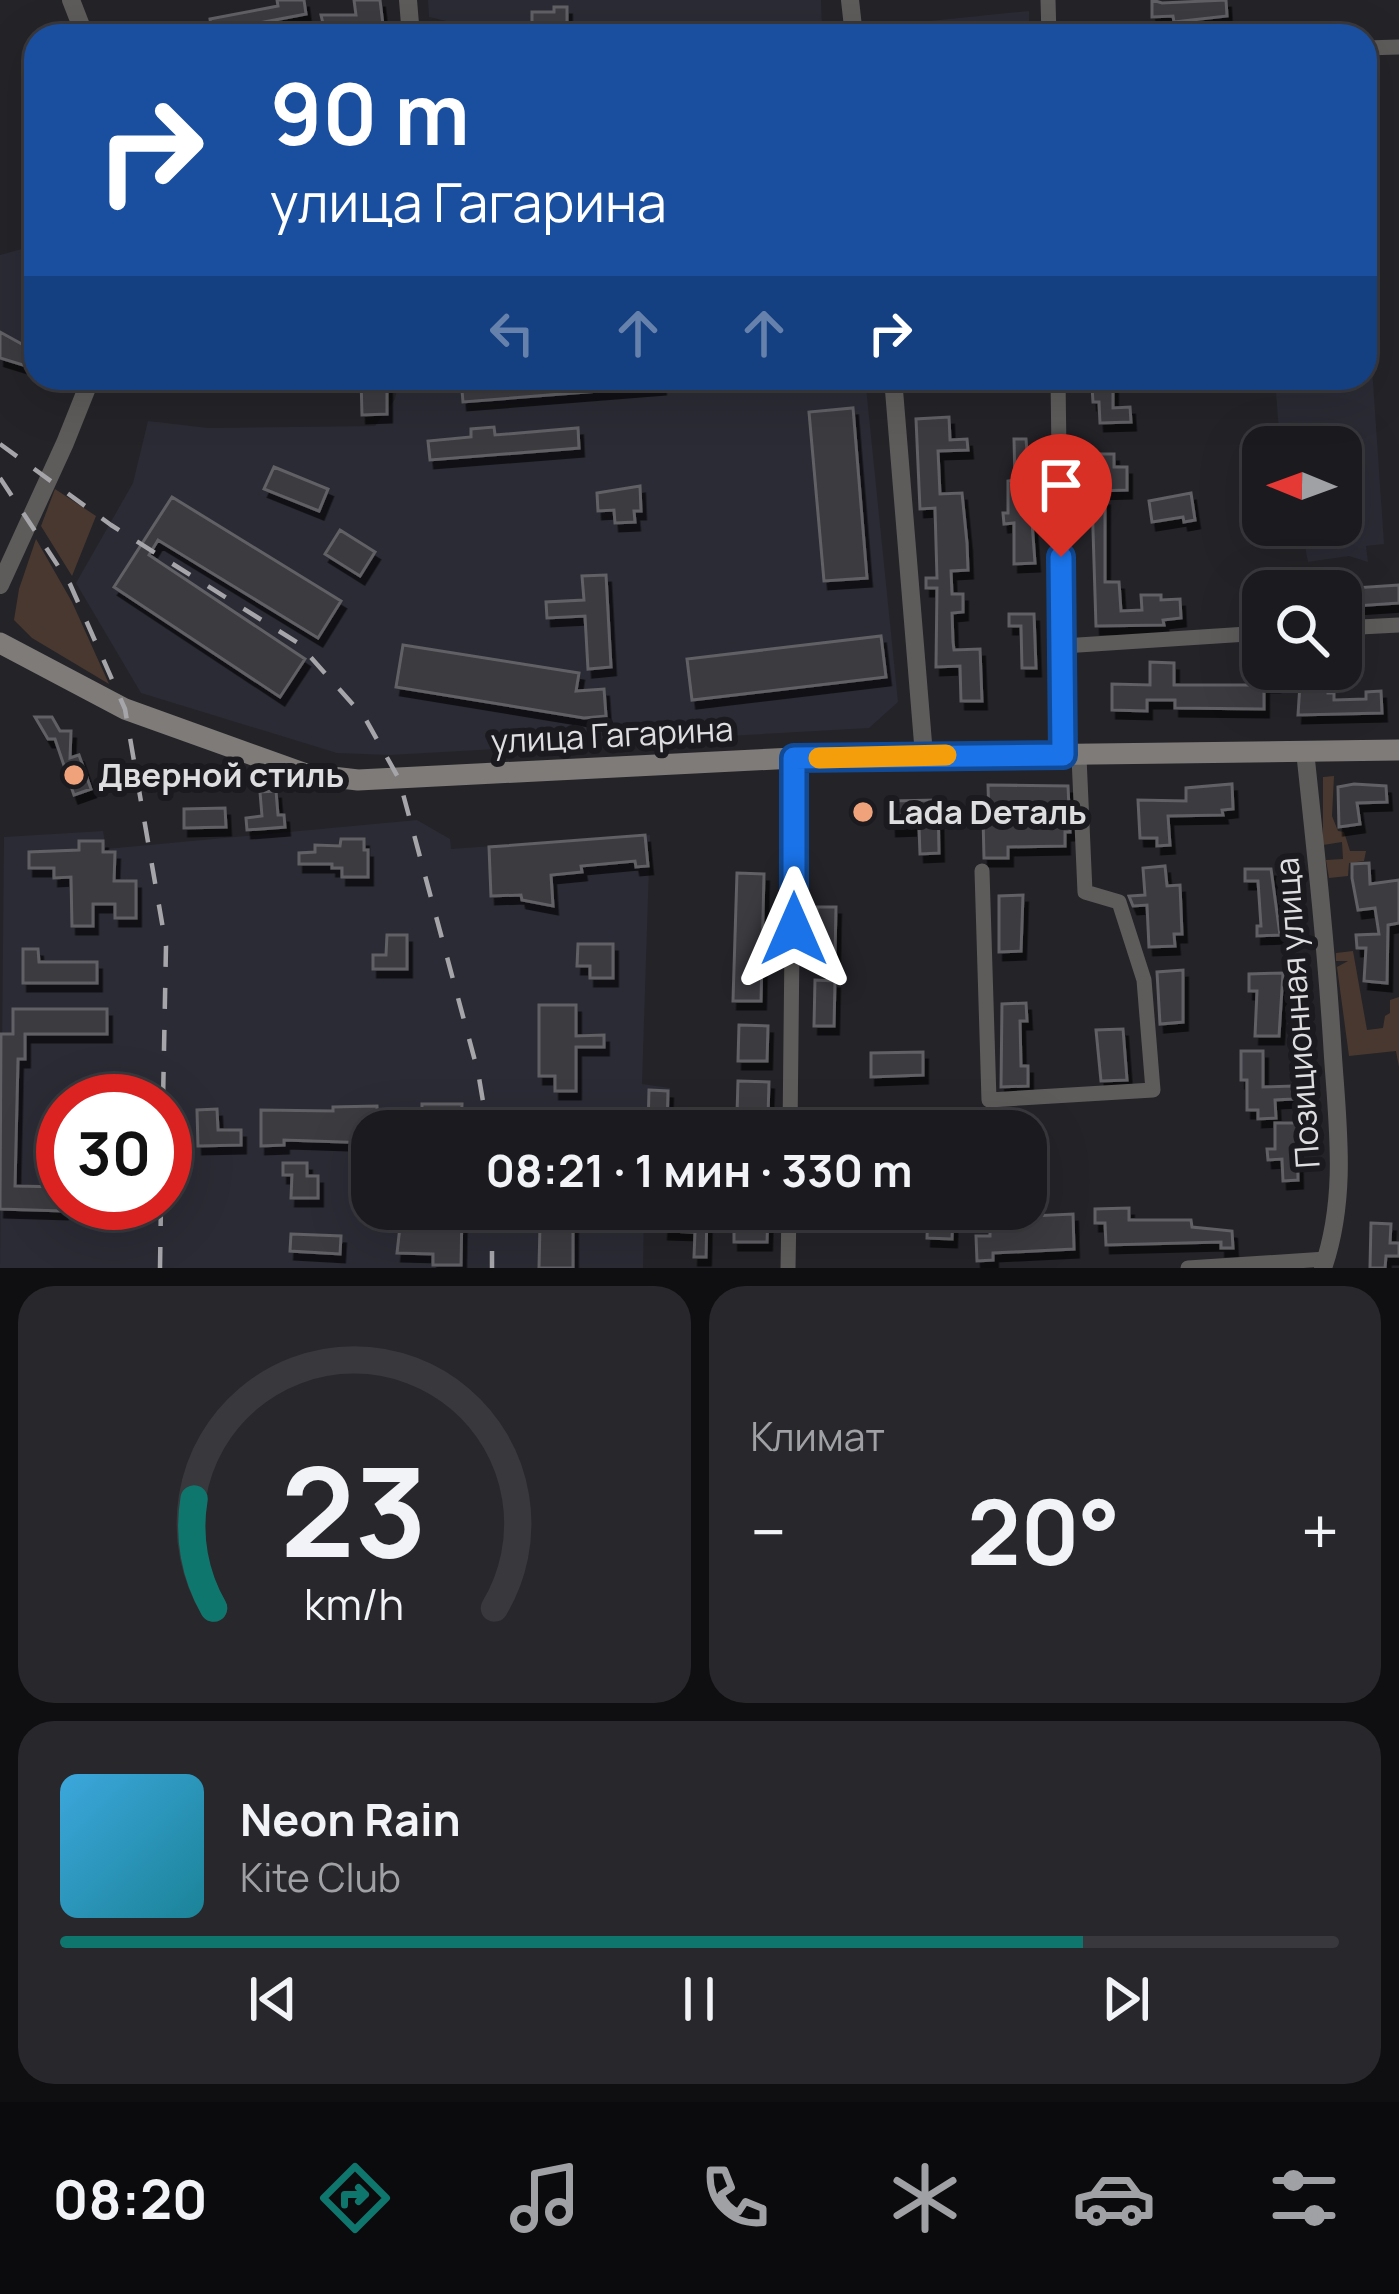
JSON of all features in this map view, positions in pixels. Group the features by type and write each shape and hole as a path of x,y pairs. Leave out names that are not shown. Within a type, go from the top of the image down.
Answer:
{"main road":[{"name":"улица Гагарина","path":"0,643 125,709 306,774 358,780 794,758 1399,750"}],"street":[{"path":"0,584 86,390"},
{"path":"894,390 924,755"},
{"path":"982,871 989,1100 1153,1090 1144,980 1119,902 1085,892 1063,646 1058,390"},
{"path":"1362,627 1399,625"},
{"path":"1063,646 1242,634"},
{"name":"Позиционная улица","path":"1305,751 1328,974 1341,1177 1337,1227 1324,1264"},
{"path":"790,1110 794,758"},
{"path":"788,1268 789,1230"},
{"path":"1189,1268 1324,1264"}],"shaded area":[{"path":"428,0 821,0 822,24 460,24 429,17"},
{"path":"1029,11 1029,24 900,24"},
{"path":"24,248 24,367 0,360 0,255"},
{"path":"397,390 866,390 898,702 869,728 390,755 337,753 141,693 76,583 133,483 148,421 208,428 375,426"},
{"path":"1276,390 1374,390 1384,544 1366,546 1368,562 1349,556 1308,562 1305,546 1362,546 1362,426 1278,426"},
{"path":"55,489 96,516 72,576 41,526"},
{"path":"36,539 72,602 109,684 32,638 14,620"},
{"path":"1334,776 1332,816 1338,831 1344,832 1350,851 1366,851 1364,861 1349,863 1348,876 1329,878 1326,860 1343,859 1342,842 1323,845 1323,777"},
{"path":"417,820 450,839 451,849 650,835 642,1084 670,1088 670,1110 351,1110 351,1230 644,1230 643,1268 0,1268 4,837 103,831 106,849"},
{"path":"1353,951 1367,1030 1383,1028 1390,1000 1399,997 1399,1067 1396,1051 1349,1056 1337,967 1348,961 1336,961 1336,953"}],"building":[{"path":"277,0 304,0 306,14 254,24 211,24 210,19 278,6"},
{"path":"354,0 380,0 383,24 323,24 321,15 356,15"},
{"path":"1152,0 1226,0 1227,16 1174,22 1173,16 1152,17"},
{"path":"554,7 567,7 567,24 532,24 532,12 554,12"},
{"path":"0,332 24,345 24,365 0,358"},
{"path":"361,390 387,390 387,414 362,415"},
{"path":"462,390 612,390 463,402"},
{"path":"1092,390 1113,390 1113,408 1130,407 1131,422 1100,423 1099,402 1093,402"},
{"path":"853,408 867,578 824,581 809,412"},
{"path":"949,417 950,440 967,439 968,450 938,451 940,494 962,493 967,543 968,570 951,571 952,594 963,594 963,612 952,613 953,642 954,650 980,649 982,701 961,701 960,666 936,667 937,588 926,588 926,578 937,578 935,508 920,509 916,419"},
{"path":"494,427 495,435 578,428 579,448 430,460 428,441 471,437 471,429"},
{"path":"1014,439 1026,439 1035,563 1014,564 1014,523 1004,524 1008,481 1015,480"},
{"path":"1090,454 1114,454 1114,467 1127,467 1127,490 1096,491"},
{"path":"274,467 328,489 319,511 264,489"},
{"path":"640,486 641,511 634,511 635,522 615,523 614,510 598,511 597,493"},
{"path":"1191,493 1195,520 1152,522 1149,501"},
{"path":"172,497 341,601 318,638 158,540 149,555 305,659 280,697 114,587"},
{"path":"1092,498 1105,498 1105,582 1119,582 1121,611 1142,610 1141,595 1161,595 1161,600 1180,599 1181,618 1163,620 1164,625 1096,626"},
{"path":"340,530 375,552 360,576 325,554"},
{"path":"606,575 611,667 588,669 585,616 547,618 546,602 584,600 582,576"},
{"path":"1399,585 1399,603 1362,606 1362,588"},
{"path":"1009,614 1034,614 1036,668 1022,668 1021,626 1009,626"},
{"path":"881,636 886,677 692,700 687,659"},
{"path":"403,645 579,673 576,691 604,689 606,716 584,718 396,687"},
{"path":"1150,662 1174,663 1174,685 1242,685 1242,690 1264,690 1264,709 1175,708 1175,700 1147,700 1147,711 1112,710 1112,684 1150,685"},
{"path":"1300,690 1328,690 1334,693 1334,700 1366,699 1366,692 1381,691 1382,713 1298,715"},
{"path":"35,717 52,717 60,731 71,731 70,758 79,755 91,789 74,795 55,739 48,739"},
{"path":"1232,784 1233,809 1222,810 1223,815 1168,816 1170,845 1157,846 1157,838 1140,838 1138,800 1186,801 1186,788"},
{"path":"988,785 1068,786 1070,832 1065,832 1065,846 1008,847 1008,858 984,858"},
{"path":"1386,786 1387,802 1357,803 1360,824 1339,827 1338,787"},
{"path":"276,791 278,815 284,815 285,827 247,830 246,818 262,816 260,792"},
{"path":"938,800 939,853 920,854 919,827 892,828 891,801"},
{"path":"225,808 226,827 184,828 184,809"},
{"path":"645,835 648,866 636,867 635,861 581,866 582,872 551,875 553,906 522,900 521,895 491,896 489,847"},
{"path":"341,839 364,839 368,877 342,877 342,868 332,868 332,864 299,864 299,853 315,852 315,845 340,846"},
{"path":"79,841 103,841 103,852 115,852 114,881 136,881 136,918 115,918 115,904 93,904 93,926 72,926 71,877 54,878 54,868 29,868 29,852 79,850"},
{"path":"1369,863 1370,884 1399,880 1399,923 1388,925 1387,983 1364,981 1366,948 1357,948 1356,935 1379,934 1375,908 1358,910 1352,878 1352,864"},
{"path":"1165,866 1167,886 1180,885 1182,934 1174,934 1175,946 1149,947 1147,905 1133,906 1129,896 1145,895 1143,868"},
{"path":"1245,869 1271,869 1280,935 1257,936 1257,926 1261,926 1258,881 1245,881"},
{"path":"737,873 764,874 761,1001 733,1001"},
{"path":"1023,895 1021,951 999,952 999,896"},
{"path":"817,907 836,907 835,954 816,953"},
{"path":"387,935 407,935 407,969 373,969 373,955 386,955"},
{"path":"578,944 613,944 613,978 590,978 590,966 577,966"},
{"path":"23,949 38,949 39,962 97,962 97,983 23,983"},
{"path":"1183,970 1183,1022 1160,1024 1157,972"},
{"path":"1283,973 1279,1036 1255,1036 1257,991 1249,991 1249,974"},
{"path":"815,980 835,981 834,1026 814,1026"},
{"path":"1026,1003 1027,1021 1020,1021 1021,1066 1028,1066 1028,1086 1001,1087 1002,1004"},
{"path":"539,1005 576,1005 576,1036 604,1035 604,1047 576,1047 576,1091 555,1091 555,1076 539,1076"},
{"path":"13,1009 107,1009 107,1034 25,1034 25,1059 18,1059 15,1186 36,1186 36,1210 0,1209 1,1034 13,1034"},
{"path":"739,1025 768,1026 767,1061 738,1061"},
{"path":"1123,1029 1127,1080 1101,1081 1096,1030"},
{"path":"1241,1051 1263,1051 1263,1087 1293,1086 1293,1099 1275,1100 1276,1118 1258,1119 1258,1110 1247,1110"},
{"path":"923,1052 923,1075 871,1077 871,1053"},
{"path":"738,1081 769,1082 768,1110 737,1110"},
{"path":"649,1090 668,1091 668,1110 648,1110"},
{"path":"422,1104 462,1104 462,1110 422,1110"},
{"path":"377,1106 377,1110 351,1110 351,1142 284,1140 284,1145 261,1146 261,1110 333,1111 333,1107"},
{"path":"217,1109 218,1130 241,1130 241,1145 198,1146 197,1110"},
{"path":"1275,1123 1297,1123 1298,1180 1283,1181 1282,1159 1268,1160 1267,1149 1275,1149"},
{"path":"283,1163 307,1163 307,1176 318,1176 318,1198 291,1198 292,1175 283,1175"},
{"path":"1129,1208 1129,1220 1191,1220 1192,1227 1232,1231 1233,1248 1221,1248 1221,1242 1106,1245 1105,1223 1095,1223 1095,1209"},
{"path":"1073,1214 1074,1249 993,1253 993,1260 977,1261 976,1236 990,1236 990,1230 1047,1230 1047,1215"},
{"path":"1371,1223 1391,1224 1390,1243 1399,1243 1399,1256 1386,1256 1385,1268 1370,1268"},
{"path":"400,1230 462,1230 461,1265 433,1265 433,1254 397,1253"},
{"path":"540,1230 573,1230 573,1268 539,1268"},
{"path":"707,1230 706,1257 694,1257 695,1232 664,1231"},
{"path":"734,1230 767,1230 767,1242 734,1242"},
{"path":"927,1230 952,1230 952,1239 927,1238"},
{"path":"291,1234 341,1236 340,1254 290,1251"}],"railway":[{"path":"0,444 111,525 298,643 365,718 399,779 484,1110"},
{"path":"0,478 70,584 125,709 166,946 164,1074"},
{"path":"160,1268 161,1230"},
{"path":"492,1230 492,1268"}],"slow traffic":[{"path":"819,758 946,755"}],"place":[{"name":"Дверной стиль","path":"74,775"},
{"name":"Lada Dеталь","path":"863,812"}],"route":[{"path":"794,929 794,758 1063,755 1061,557"}]}
